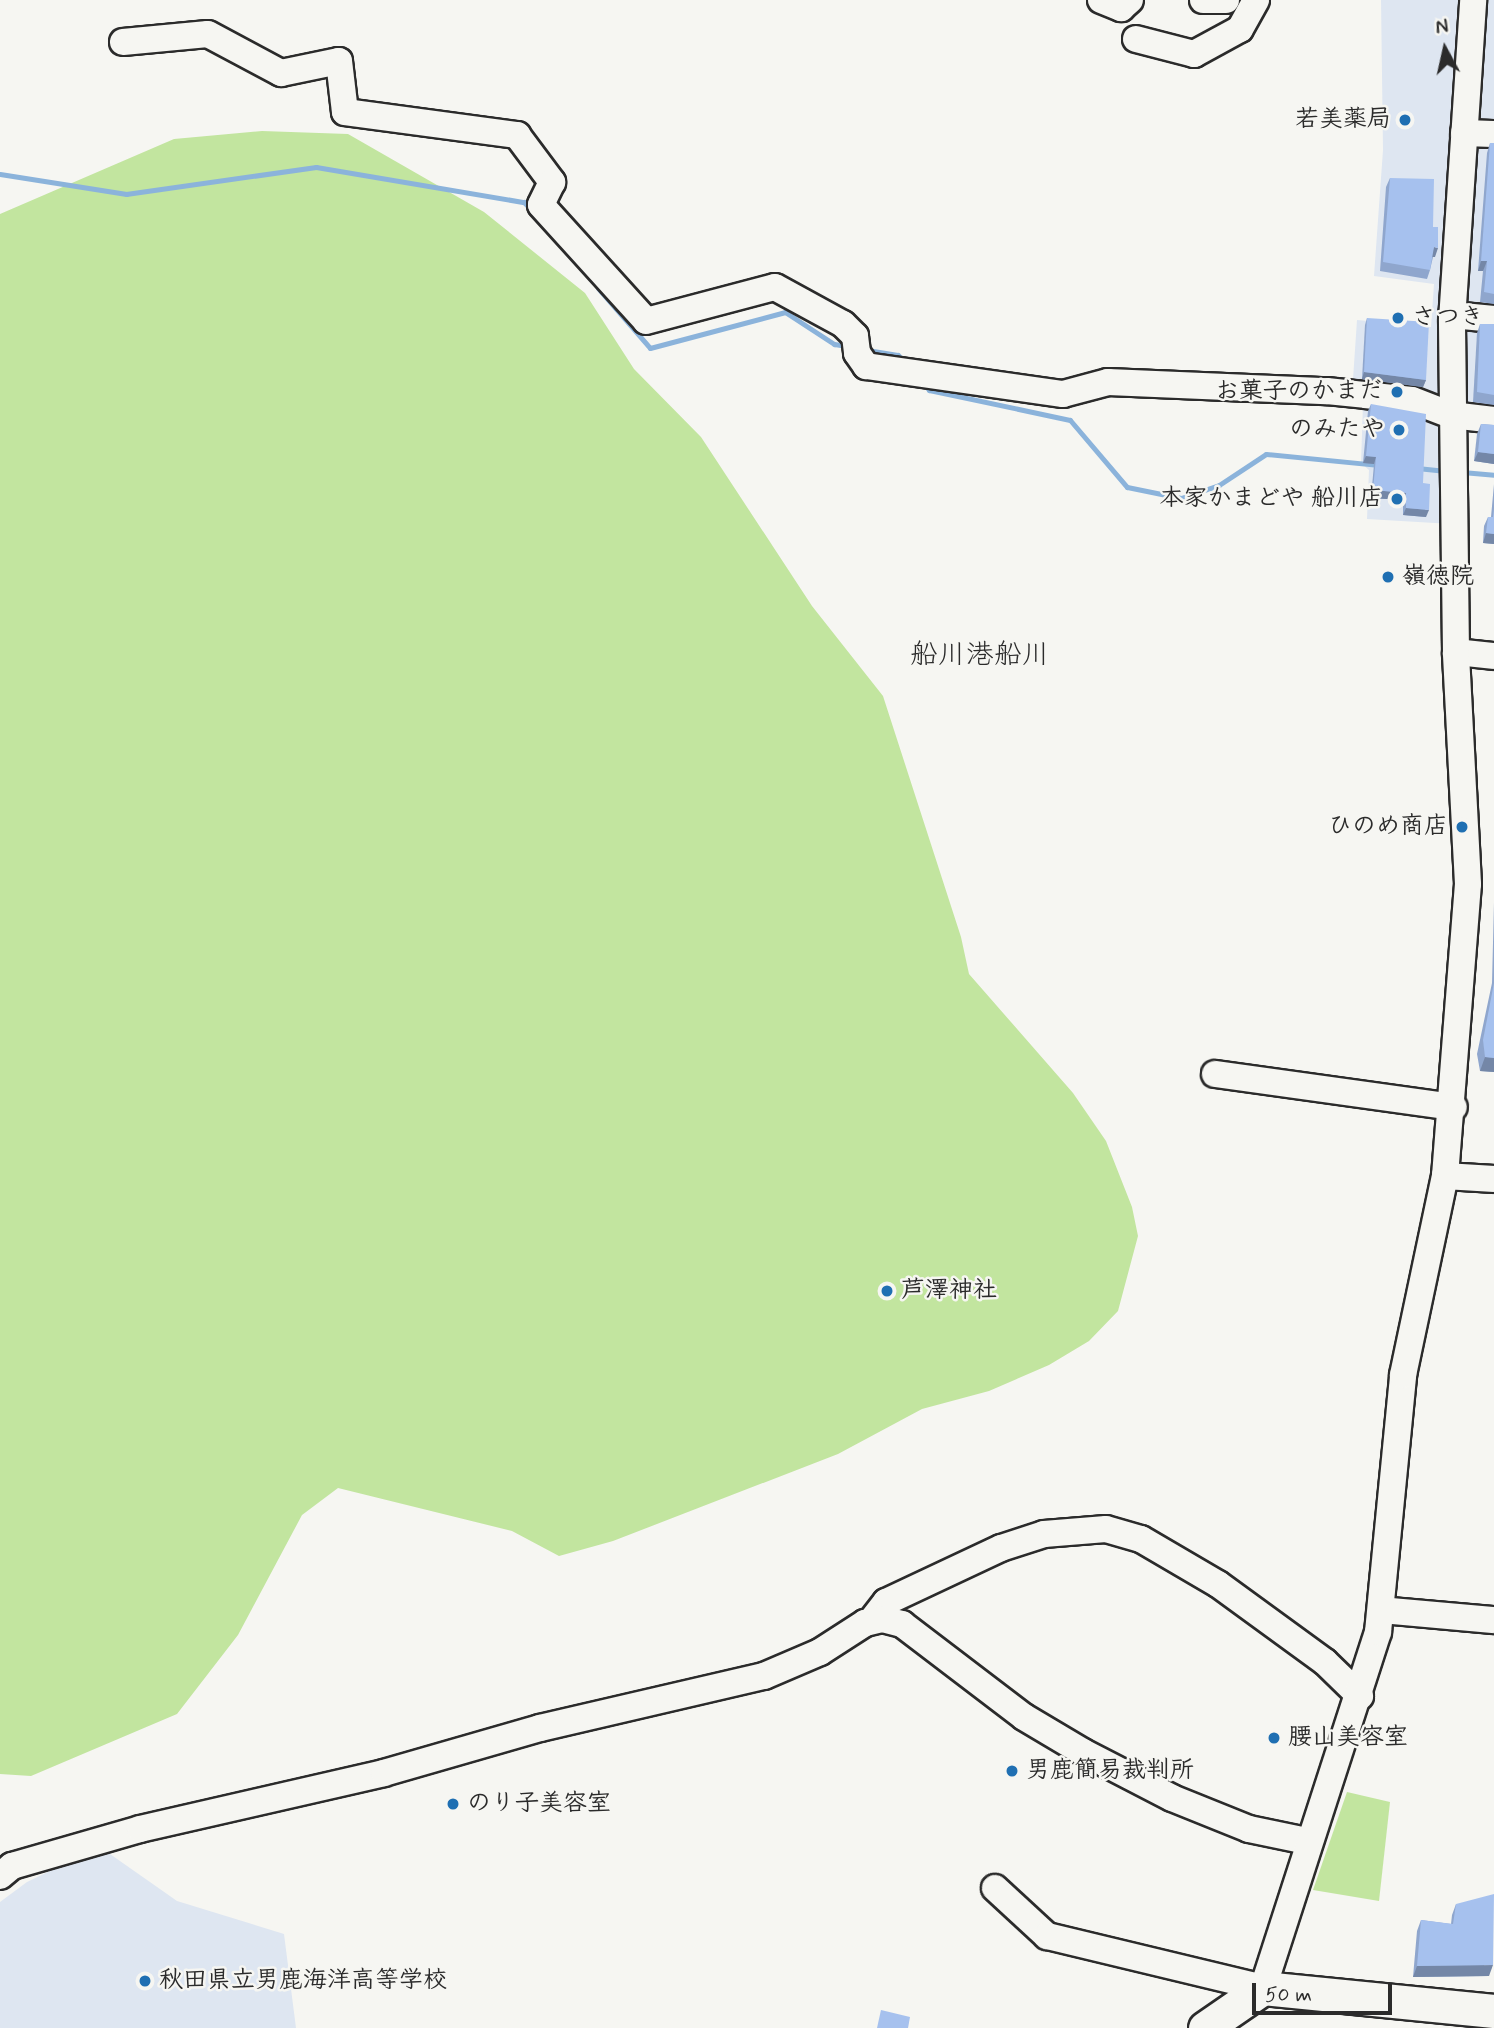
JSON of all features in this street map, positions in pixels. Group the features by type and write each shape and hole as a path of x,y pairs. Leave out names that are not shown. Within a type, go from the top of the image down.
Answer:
{"main road":[{"path":"1205,2028 1263,1988 1494,2011"}],"street":[{"path":"1101,0 1121,8 1130,0"},
{"path":"1203,0 1226,0"},
{"path":"1136,38 1194,54 1240,29 1256,0"},
{"path":"995,1888 1047,1936 1263,1988 1307,1841 1360,1696 1381,1610 1403,1375 1445,1176 1454,1107 1468,884 1456,652 1451,415 1452,315 1473,0"},
{"path":"123,42 208,34 281,73 339,61 345,112 517,135 552,181 541,205 646,321 775,287 843,324 855,336 858,353 866,366 1063,394 1108,382 1327,391 1412,400 1451,415 1494,420"},
{"path":"1464,133 1494,134"},
{"path":"1452,315 1494,319"},
{"path":"1456,652 1494,656"},
{"path":"1214,1074 1454,1107"},
{"path":"1445,1176 1494,1179"},
{"path":"0,1876 12,1866 140,1829 384,1773 540,1728 764,1676 820,1652 872,1620 886,1602 1002,1548 1044,1534 1106,1529 1141,1539 1218,1584 1325,1662 1360,1696"},
{"path":"1381,1610 1494,1620"},
{"path":"872,1620 902,1624 1024,1717 1105,1764 1249,1829 1307,1841"}],"shaded area":[{"path":"1381,0 1494,0 1494,420 1452,415 1452,524 1367,519 1369,470 1361,463 1363,404 1352,394 1357,320 1431,327 1434,284 1374,276 1383,150"},
{"name":"秋田県立男鹿海洋高等学校","path":"110,1854 177,1901 284,1934 296,2028 0,2028 0,1902 27,1882 83,1855"}],"green space":[{"path":"262,131 348,134 484,212 585,293 634,369 701,437 812,606 883,696 961,937 969,974 1073,1093 1106,1141 1132,1207 1138,1236 1118,1311 1089,1341 1049,1365 989,1391 922,1409 838,1454 613,1541 559,1556 512,1531 338,1488 302,1515 238,1635 177,1714 31,1776 0,1774 0,214 174,139"},
{"path":"1347,1792 1390,1802 1379,1901 1313,1890"}],"building":[{"path":"1490,143 1494,143 1494,294 1484,292 1487,261 1481,261"},
{"path":"1390,178 1434,179 1433,227 1438,227 1438,248 1434,247 1430,270 1383,262"},
{"path":"1367,318 1429,322 1426,380 1364,372"},
{"path":"1480,324 1494,324 1494,395 1477,392"},
{"path":"1371,404 1426,414 1423,483 1430,484 1429,510 1406,508 1406,493 1373,490 1376,457 1366,456"},
{"path":"1481,424 1494,425 1494,454 1478,452"},
{"path":"1494,509 1494,534 1486,533 1488,517 1493,517"},
{"path":"1494,983 1494,1058 1485,1057 1483,1040"},
{"path":"1494,1894 1493,1965 1417,1966 1421,1920 1453,1924 1456,1904"},
{"path":"881,2010 910,2017 908,2028 877,2028"}],"waterway":[{"path":"0,174 126,194 316,167 524,202 532,211"},
{"path":"598,288 650,348 785,312 834,344 847,346"},
{"path":"867,350 898,355 904,361"},
{"path":"924,384 929,390 1070,420 1127,487 1181,498 1219,485 1266,454 1379,465"},
{"path":"1417,468 1446,471"},
{"path":"1462,472 1494,475"}],"place":[{"name":"若美薬局","path":"1405,120"},
{"name":"さつき","path":"1398,318"},
{"name":"お菓子のかまだ","path":"1397,392"},
{"name":"のみたや","path":"1399,430"},
{"name":"本家かまどや 船川店","path":"1397,499"},
{"name":"嶺徳院","path":"1388,577"},
{"name":"ひのめ商店","path":"1462,827"},
{"name":"芦澤神社","path":"887,1291"},
{"name":"腰山美容室","path":"1274,1738"},
{"name":"男鹿簡易裁判所","path":"1012,1771"},
{"name":"のり子美容室","path":"453,1804"},
{"name":"秋田県立男鹿海洋高等学校","path":"145,1981"}],"district":[{"name":"船川港船川","path":"980,656"}]}
